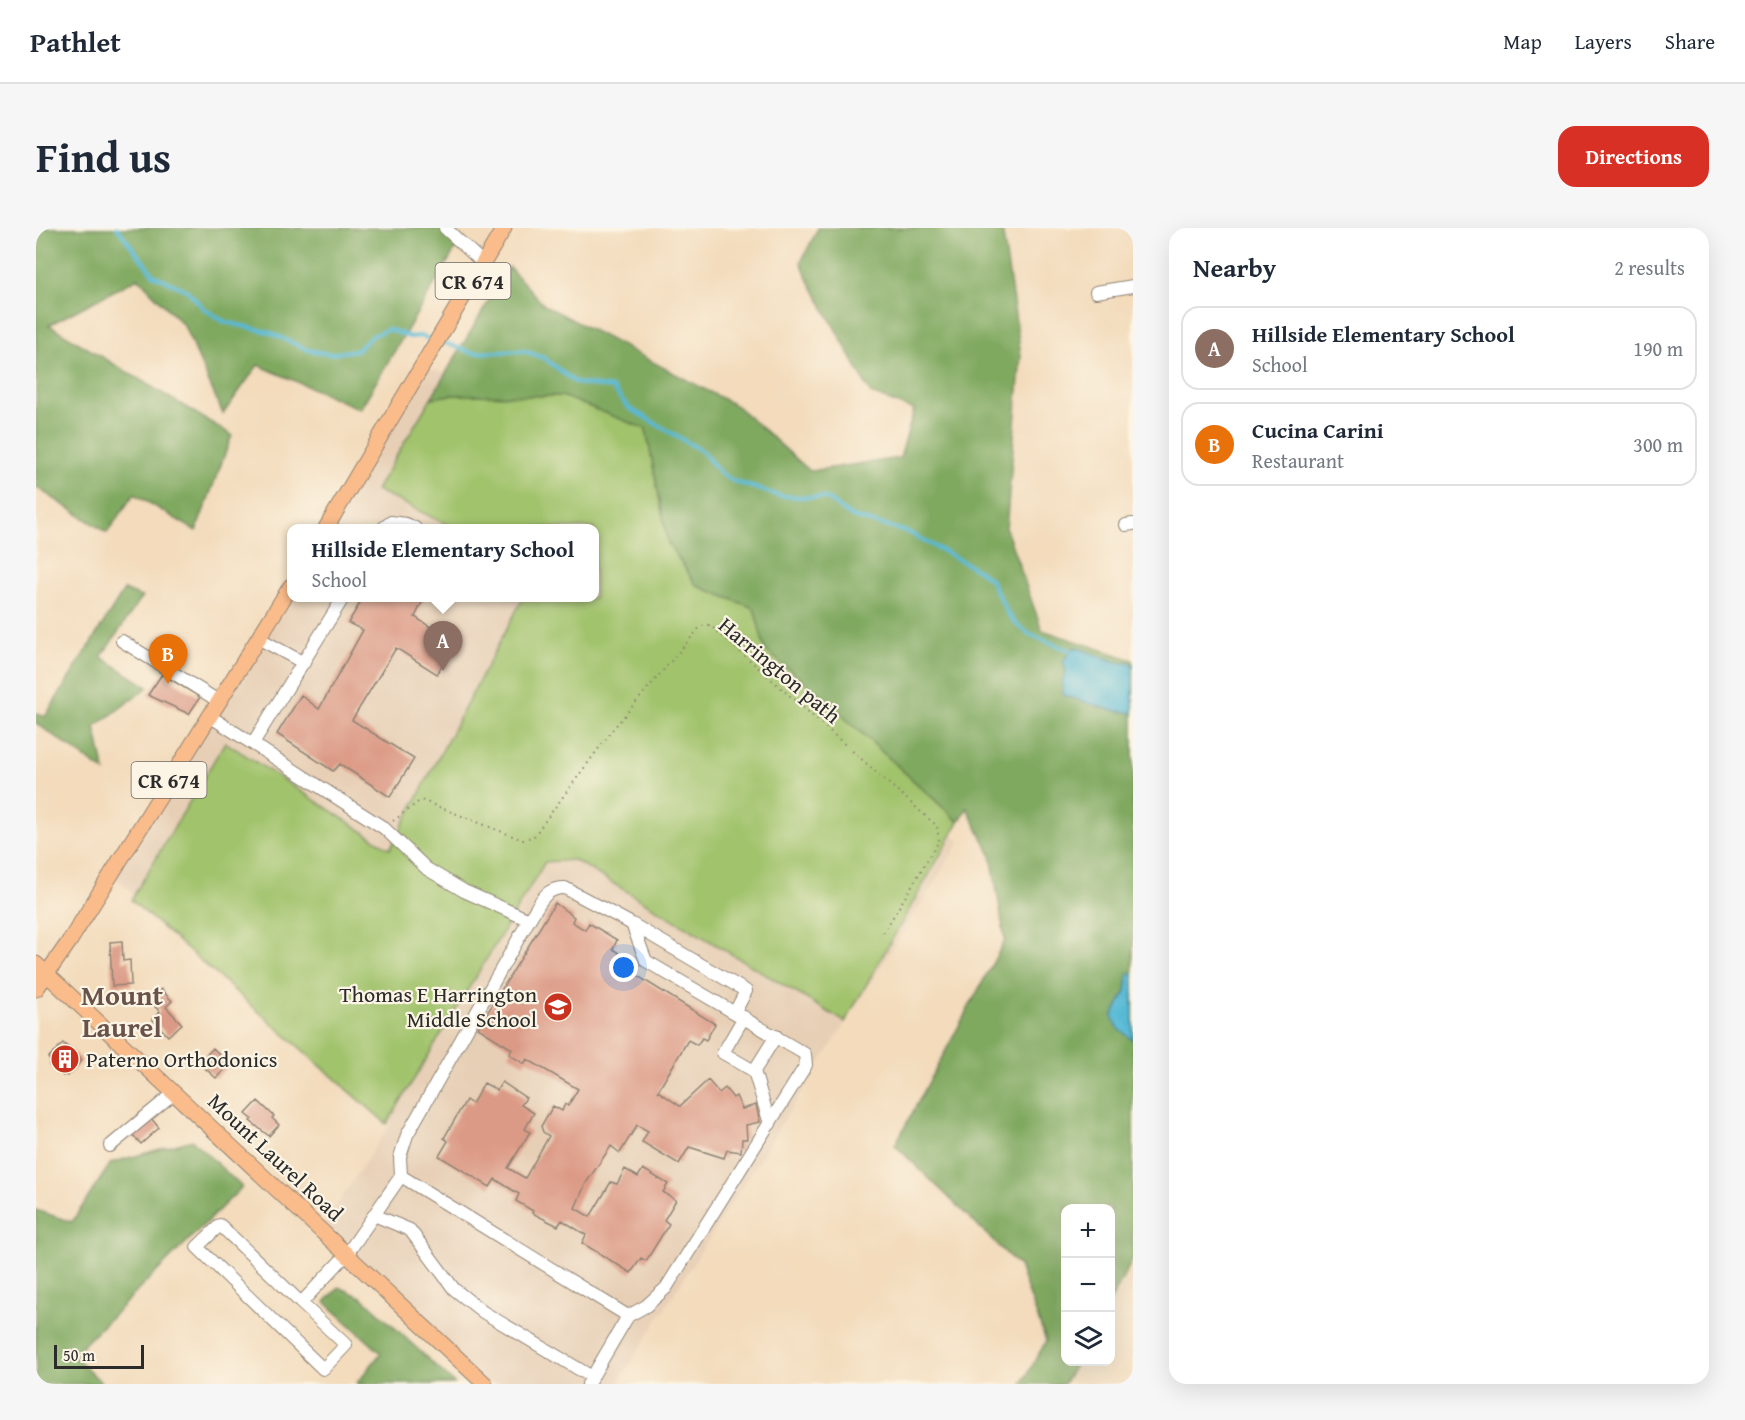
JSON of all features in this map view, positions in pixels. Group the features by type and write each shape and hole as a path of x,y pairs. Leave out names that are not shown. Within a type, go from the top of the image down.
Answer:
{"main road":[{"name":"CR 674","path":"328,524 504,228"},
{"name":"CR 674","path":"36,989 42,970 211,717 287,593"},
{"name":"Mount Laurel Road","path":"42,970 485,1384"}],"street":[{"path":"446,228 483,263"},
{"path":"1096,292 1133,286"},
{"path":"388,524 391,522 406,524"},
{"path":"252,743 340,602"},
{"path":"260,639 304,663"},
{"path":"122,641 220,702"},
{"path":"211,717 384,828 427,869 464,891 529,920"},
{"path":"301,1303 347,1254 401,1176 400,1157 407,1135 529,920 547,892 555,888 565,888 632,924 746,991 723,1053 754,1071 770,1124"},
{"path":"374,1215 410,1230 454,1289 483,1312 590,1380 628,1316 646,1306 666,1288 806,1065 801,1051 646,961 632,924"},
{"path":"754,1071 776,1036"},
{"path":"110,1146 174,1093"},
{"path":"401,1176 628,1316"},
{"path":"220,1225 301,1303 346,1345 323,1369 197,1246 220,1225"}],"path":[{"name":"Harrington path","path":"384,828 421,800 523,840 534,836 613,729 701,626 710,625 937,826 939,841 882,935"}],"shaded area":[{"name":"Thomas E Harrington Middle School","path":"422,367 529,394 701,607 960,842 617,1384 485,1384 321,1229 391,1123 111,874 288,602 599,602 599,524 326,524"}],"green space":[{"path":"36,228 446,228 462,238 360,409 258,365 223,414 184,326 138,278 49,325 232,435 196,531 134,494 107,533 36,487"},
{"path":"818,228 1002,228 1021,355 1006,529 1042,630 1133,660 1133,1259 1115,1293 1115,1204 1061,1204 1061,1366 1075,1366 1064,1384 1022,1384 1046,1341 1019,1266 895,1145 1005,940 991,855 967,808 959,822 810,686 765,650 754,608 697,586 668,543 646,429 562,396 451,395 431,398 509,267 544,305 737,406 810,471 900,458 914,410 871,394 801,262"},
{"path":"451,395 562,396 646,429 668,543 697,586 754,608 765,650 810,686 959,822 845,1022 574,860 545,862 387,1124 131,900 225,742 390,849 521,602 599,602 599,524 446,524 376,490 431,398"},
{"path":"124,590 142,597 101,657 148,687 95,727 105,772 36,723 36,713 45,717"},
{"path":"192,1140 242,1187 73,1355 103,1384 36,1384 36,1210 72,1222 111,1163"},
{"path":"339,1287 363,1298 455,1384 356,1384 381,1353 325,1302"}],"water":[{"path":"1075,647 1116,662 1133,664 1133,713 1111,710 1063,695 1062,682 1066,670 1063,661"},
{"path":"1133,973 1133,1040 1119,1029 1112,1017 1126,991 1128,974"}],"building":[{"path":"361,602 422,602 415,617 455,643 437,674 396,648 352,720 414,759 390,797 340,764 333,771 277,734 301,695 319,709 363,630 348,623"},
{"path":"162,674 200,697 189,714 148,695"},
{"path":"555,903 574,917 572,922 585,930 589,923 617,940 613,949 619,953 617,958 630,966 628,970 715,1024 706,1040 702,1038 697,1045 688,1040 658,1091 680,1106 708,1080 719,1093 725,1088 733,1098 736,1096 742,1109 756,1105 760,1122 746,1125 747,1139 742,1139 741,1152 727,1150 724,1158 689,1147 679,1164 642,1142 648,1131 637,1125 620,1153 611,1146 586,1183 575,1208 590,1217 611,1182 617,1184 625,1169 638,1177 643,1169 668,1184 663,1192 676,1200 664,1220 669,1224 646,1261 641,1258 631,1273 582,1243 586,1235 562,1220 558,1226 532,1213 533,1211 516,1201 519,1194 495,1179 490,1187 439,1156 448,1141 444,1138 466,1100 472,1104 484,1083 497,1090 502,1082 526,1098 521,1105 534,1113 525,1129 530,1132 508,1168 525,1178 549,1136 543,1132 541,1126 553,1106 562,1111 565,1104 568,1106 578,1089 527,1059 524,1064 509,1054 512,1049 478,1028"},
{"path":"122,941 123,961 130,960 131,985 112,986 110,942"},
{"path":"161,989 172,1001 166,1007 182,1024 168,1036 152,1019 160,1012 149,1000"},
{"name":"Paterno Orthodonics","path":"63,1043 82,1060 67,1076 65,1074 63,1076 49,1064 52,1062 48,1058"},
{"path":"213,1048 220,1055 217,1058 227,1067 216,1078 199,1063"},
{"path":"258,1101 274,1116 272,1118 279,1125 269,1136 250,1121 252,1119 246,1114"},
{"path":"151,1118 159,1128 141,1144 132,1134"}],"waterway":[{"path":"117,228 154,275 188,291 203,308 225,322 269,332 308,350 330,354 357,350 372,336 388,329 410,337 420,336 434,340"},
{"path":"442,342 473,353 524,351 544,358 576,383 612,388 629,408 702,451 719,472 733,481 780,496 826,498 852,517 908,532 978,570 990,579 1008,614 1029,634 1076,653"}],"place":[{"name":"Hillside Elementary School","path":"443,671"},
{"name":"Cucina Carini","path":"168,684"},
{"name":"Thomas E Harrington Middle School","path":"558,1007"},
{"name":"Paterno Orthodonics","path":"65,1059"}],"district":[{"name":"Mount Laurel","path":"122,1010"}]}
